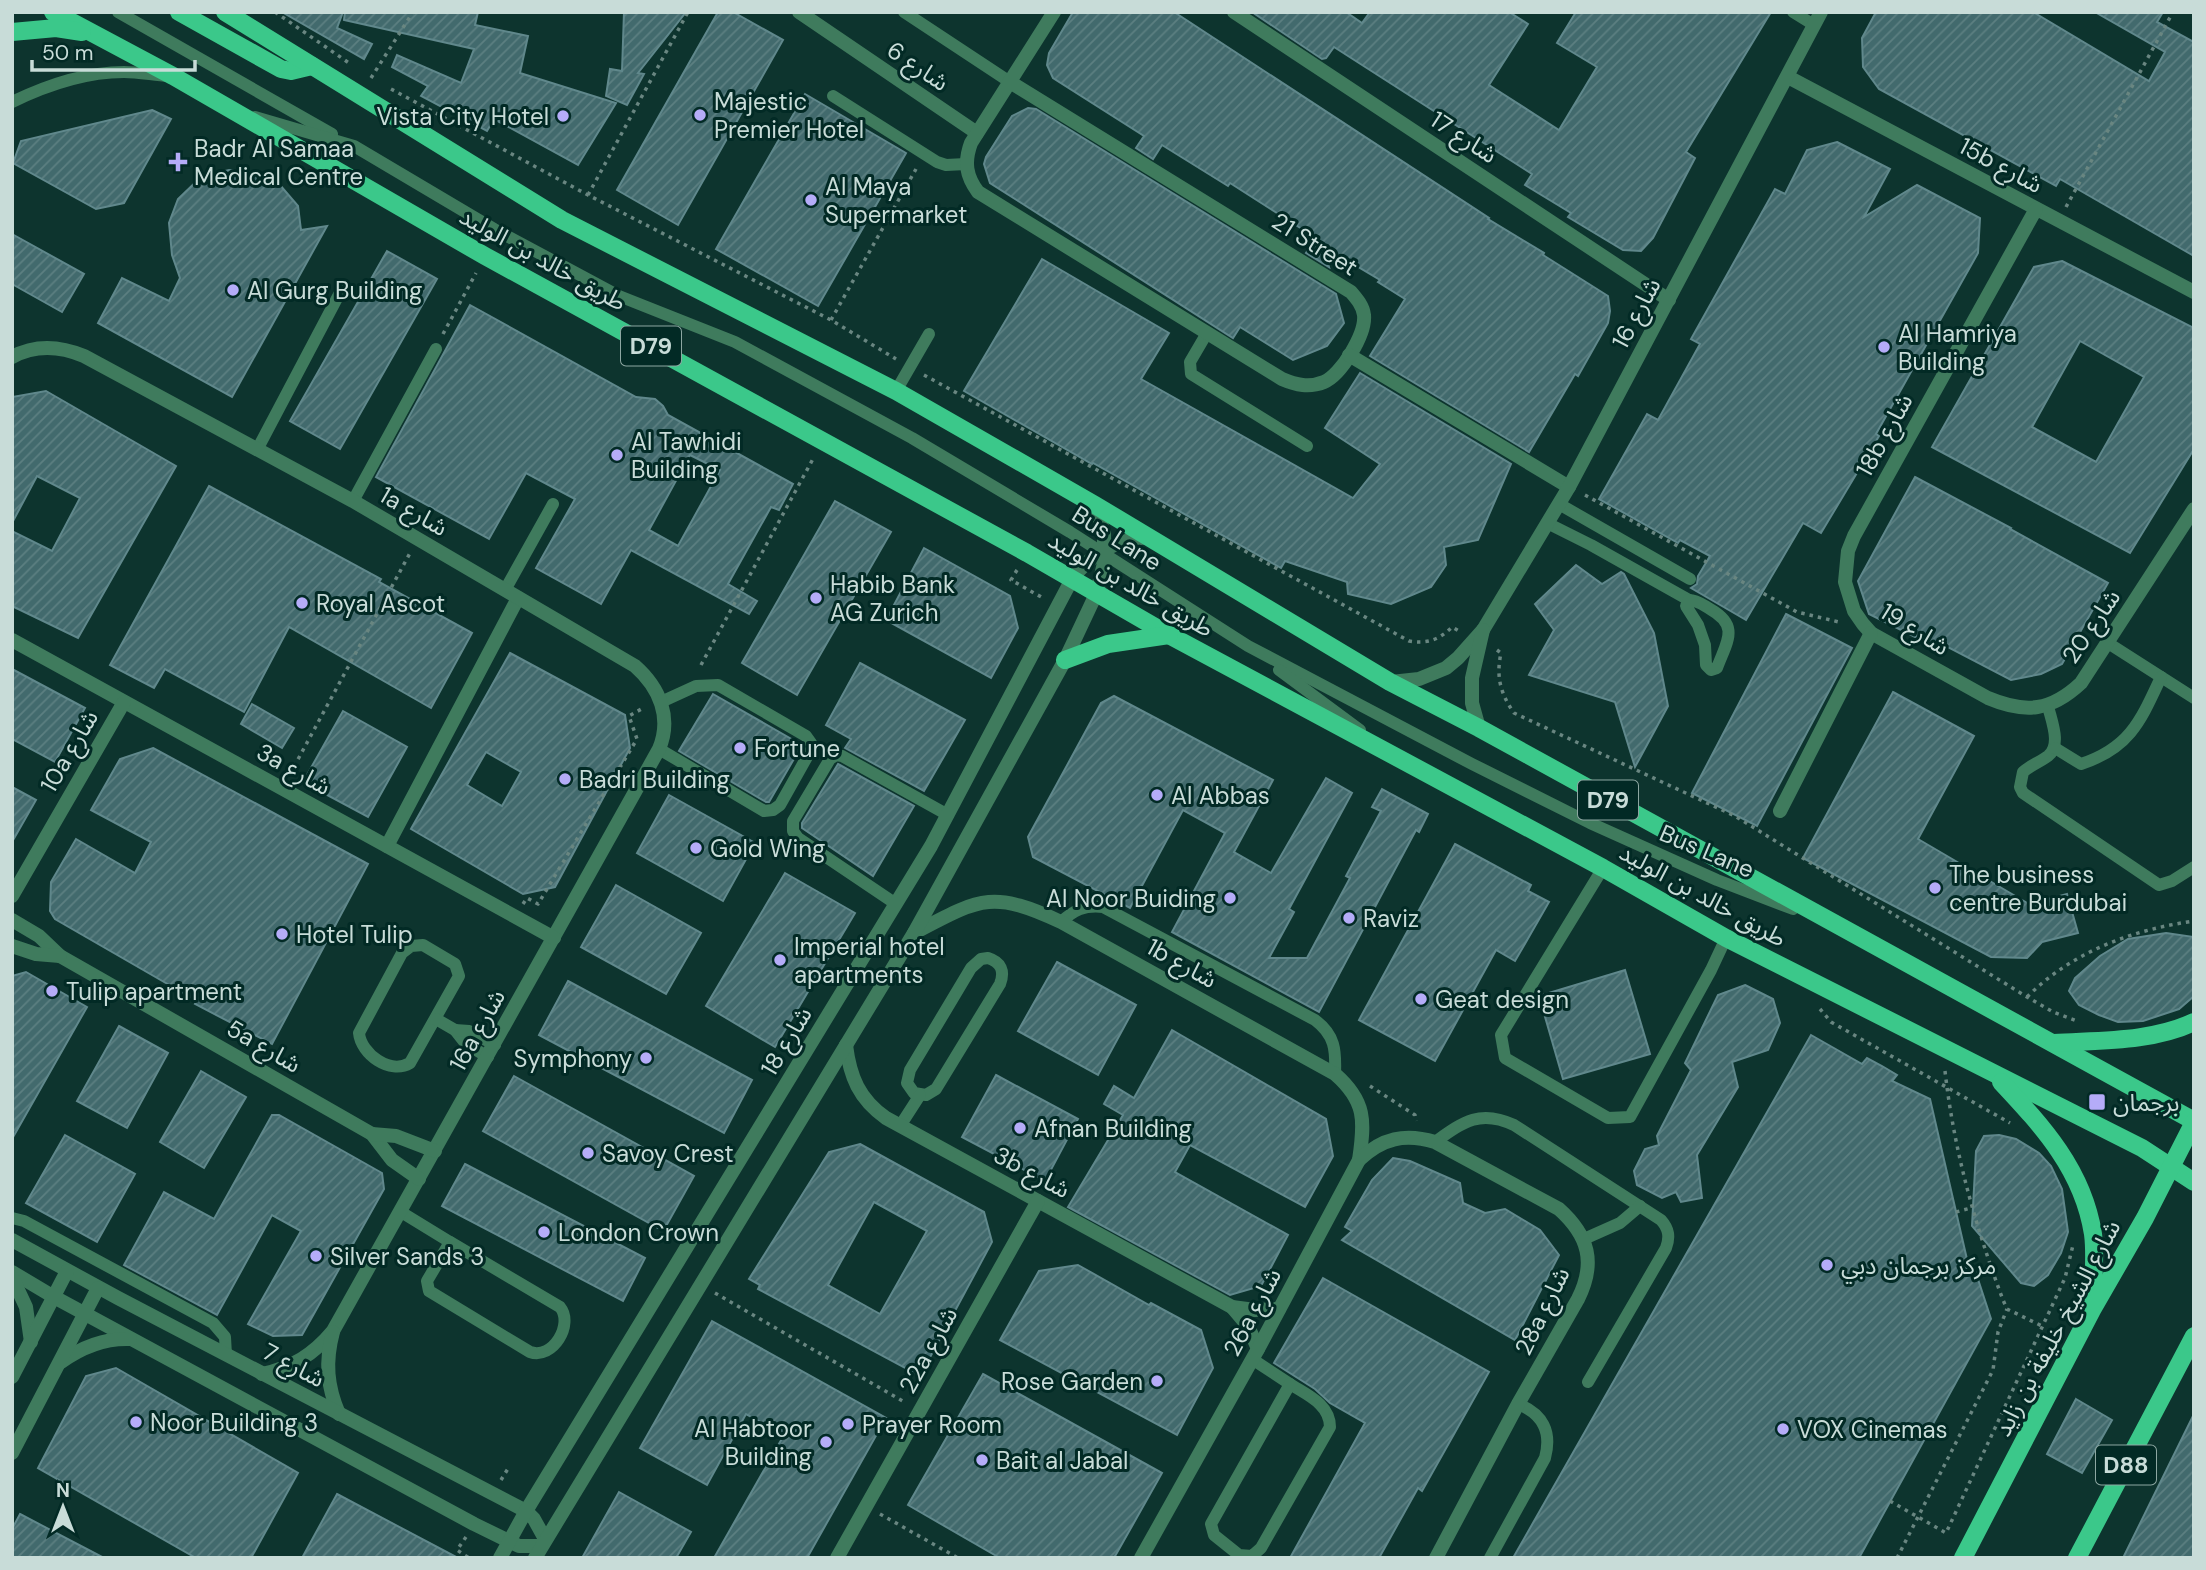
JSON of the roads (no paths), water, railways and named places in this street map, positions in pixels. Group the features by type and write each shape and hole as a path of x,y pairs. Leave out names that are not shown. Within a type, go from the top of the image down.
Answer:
{"main road":[{"name":"طريق خالد بن الوليد","path":"53,12 173,76 485,256 1097,592 1168,635 1602,868 1726,938 2142,1148 2194,1182"},
{"path":"178,12 281,69 291,71 312,66"},
{"name":"طريق خالد بن الوليد","path":"225,12 562,220 896,391 1095,505 1390,682 1479,728 2194,1121"},
{"path":"12,32 56,29 99,37"},
{"path":"1065,660 1108,644 1168,635"},
{"path":"2054,1043 2153,1035 2175,1031 2194,1022"},
{"path":"1994,1074 2048,1133 2066,1159 2088,1209 2093,1236 2092,1310"},
{"name":"شارع الشيخ خليفة بن زايد","path":"1963,1558 2194,1121"},
{"name":"D88","path":"2077,1558 2194,1336"},
{"path":"2175,1372 2194,1352"}],"street":[{"name":"شارع 6","path":"799,12 977,134"},
{"path":"966,164 967,153 977,134 1054,12"},
{"name":"شارع 17","path":"1235,12 1669,300"},
{"name":"شارع 16","path":"1390,682 1412,681 1433,674 1458,658 1480,637 1569,487 1817,19"},
{"name":"15b شارع","path":"1788,77 2194,292"},
{"name":"21 Street","path":"966,164 971,183 987,199 1295,384 1308,386 1334,377 1361,335 1364,312 1351,292 1010,82"},
{"name":"18b شارع","path":"1854,536 2036,209"},
{"name":"1a شارع","path":"12,357 37,348 53,347 84,356 352,501 635,666 655,686 661,702"},
{"path":"1349,355 1569,487"},
{"path":"12,1274 509,1542 540,1548 914,933 1065,660 1097,592 1104,533 1095,505"},
{"name":"شارع 20","path":"2048,706 2066,697 2081,683 2194,509"},
{"name":"شارع 19","path":"1854,536 1847,558 1845,582 1851,604 1867,629 1988,698 2007,706 2027,709 2048,706"},
{"name":"شارع 18","path":"500,1558 948,815 1072,579 1082,567 1118,542 1148,537"},
{"path":"387,846 518,598"},
{"path":"1780,811 1867,629"},
{"name":"شارع 16","path":"1479,728 1472,704 1472,678 1480,637"},
{"name":"3a شارع","path":"12,640 554,938"},
{"name":"10a شارع","path":"12,896 124,702"},
{"path":"659,749 665,728 661,702"},
{"name":"16a شارع","path":"262,1374 295,1364 309,1355 333,1331 659,749"},
{"name":"1b شارع","path":"914,933 955,911 983,902 1013,902 1060,922 1335,1074 1350,1088 1359,1103 1363,1120 1359,1160"},
{"name":"5a شارع","path":"12,920 39,936 60,956 372,1134 392,1160 419,1179"},
{"name":"5a شارع","path":"12,946 36,954 60,956"},
{"name":"3b شارع","path":"846,1045 851,1075 857,1088 874,1110 900,1126 1232,1307 1279,1310"},
{"name":"5a شارع","path":"372,1134 396,1136 435,1151"},
{"name":"26a شارع","path":"1142,1558 1359,1160 1371,1148 1385,1140 1401,1136 1418,1136 1435,1142"},
{"name":"28a شارع","path":"1435,1142 1559,1209 1574,1222 1584,1239 1588,1254 1585,1285 1436,1558"},
{"name":"22a شارع","path":"837,1558 1038,1201"},
{"name":"شارع 7","path":"12,1240 339,1415 526,1511 534,1519 540,1548"},
{"path":"12,1377 67,1271"},
{"path":"12,1274 26,1307 31,1342"},
{"path":"12,1453 98,1287"},
{"name":"3b شارع","path":"1232,1307 1248,1326 1255,1354"},
{"name":"16a شارع","path":"333,1331 328,1374 332,1399 339,1415"},
{"path":"60,1363 98,1342 133,1339"}],"lane":[{"path":"118,12 184,52 354,146"},
{"path":"904,12 1010,82"},
{"path":"1793,12 1817,19"},
{"path":"12,102 39,90 94,76 123,72 173,76"},
{"path":"833,96 924,155 946,165 966,164"},
{"path":"231,110 354,146"},
{"name":"Bus Lane","path":"354,146 541,255 619,296 747,349 912,438 1103,551 1248,646 1472,764 1717,880 1826,920"},
{"path":"257,450 344,285"},
{"path":"1207,333 1190,362 1191,374 1307,446"},
{"path":"896,391 929,334"},
{"path":"352,501 436,349"},
{"path":"505,590 553,504"},
{"path":"1559,504 1690,579"},
{"path":"1547,523 1718,614 1727,624 1729,638 1714,669 1707,668 1702,635 1686,606 1689,600"},
{"path":"2108,643 2194,698"},
{"path":"1248,646 1396,757"},
{"path":"2055,748 2081,764 2107,754 2138,726 2161,677"},
{"path":"659,749 764,811 769,811 780,805 812,748 806,736 718,685 696,686 661,702"},
{"path":"2048,706 2056,741 2055,748 2051,755 2023,772 2020,787 2028,799 2159,886 2194,867"},
{"path":"896,904 798,838 793,831 793,821 830,759 836,755 948,815"},
{"path":"1602,868 1501,1035 1505,1058 1608,1118 1630,1117 1726,938"},
{"path":"1060,922 1082,907 1103,907 1315,1020 1331,1035 1335,1045 1335,1074"},
{"path":"411,946 429,947 449,959 458,970 457,983 436,1019 410,1063 399,1068 387,1065 368,1052 360,1040 361,1026 402,953 411,946"},
{"path":"900,1126 920,1096 936,1089 1000,984 1002,971 994,960 988,958 975,963 910,1070 907,1083 910,1089 920,1096"},
{"path":"436,1019 455,1030 469,1031 491,1051"},
{"path":"1435,1142 1471,1119 1500,1119 1665,1224 1668,1243 1588,1382"},
{"path":"1584,1239 1620,1223 1640,1206"},
{"path":"401,1212 450,1241 559,1307 566,1317 566,1324 548,1351 542,1354 530,1352 432,1296 427,1281 450,1241"},
{"path":"12,1218 24,1221 213,1323 225,1337 226,1355"},
{"path":"1255,1354 1290,1384 1324,1407 1330,1427 1261,1548 1252,1556 1239,1555 1214,1535 1211,1530 1213,1519 1290,1384"},
{"path":"1490,1558 1545,1458 1548,1445 1547,1431 1541,1419 1531,1409 1518,1404"}],"place":[{"name":"Majestic Premier Hotel","path":"700,115"},
{"name":"Vista City Hotel","path":"563,116"},
{"name":"Badr Al Samaa Medical Centre","path":"178,162"},
{"name":"Al Maya Supermarket","path":"811,200"},
{"name":"Al Gurg Building","path":"233,290"},
{"name":"Al Hamriya Building","path":"1884,347"},
{"name":"Al Tawhidi Building","path":"617,455"},
{"name":"Habib Bank AG Zurich","path":"816,598"},
{"name":"Royal Ascot","path":"302,603"},
{"name":"Fortune","path":"740,748"},
{"name":"Badri Building","path":"565,779"},
{"name":"Al Abbas","path":"1157,795"},
{"name":"Gold Wing","path":"696,848"},
{"name":"The business centre Burdubai","path":"1935,888"},
{"name":"Al Noor Buiding","path":"1230,898"},
{"name":"Raviz","path":"1349,918"},
{"name":"Hotel Tulip","path":"282,934"},
{"name":"Imperial hotel apartments","path":"780,960"},
{"name":"Tulip apartment","path":"52,991"},
{"name":"Geat design","path":"1421,999"},
{"name":"Symphony","path":"646,1058"},
{"name":"برجمان","path":"2097,1102"},
{"name":"Afnan Building","path":"1020,1128"},
{"name":"Savoy Crest","path":"588,1153"},
{"name":"London Crown","path":"544,1232"},
{"name":"Silver Sands 3","path":"316,1256"},
{"name":"مركز برجمان دبي","path":"1827,1265"},
{"name":"Rose Garden","path":"1157,1381"},
{"name":"Noor Building 3","path":"136,1422"},
{"name":"Prayer Room","path":"848,1424"},
{"name":"VOX Cinemas","path":"1783,1429"},
{"name":"Al Habtoor Building","path":"826,1442"},
{"name":"Bait al Jabal","path":"982,1460"}]}
